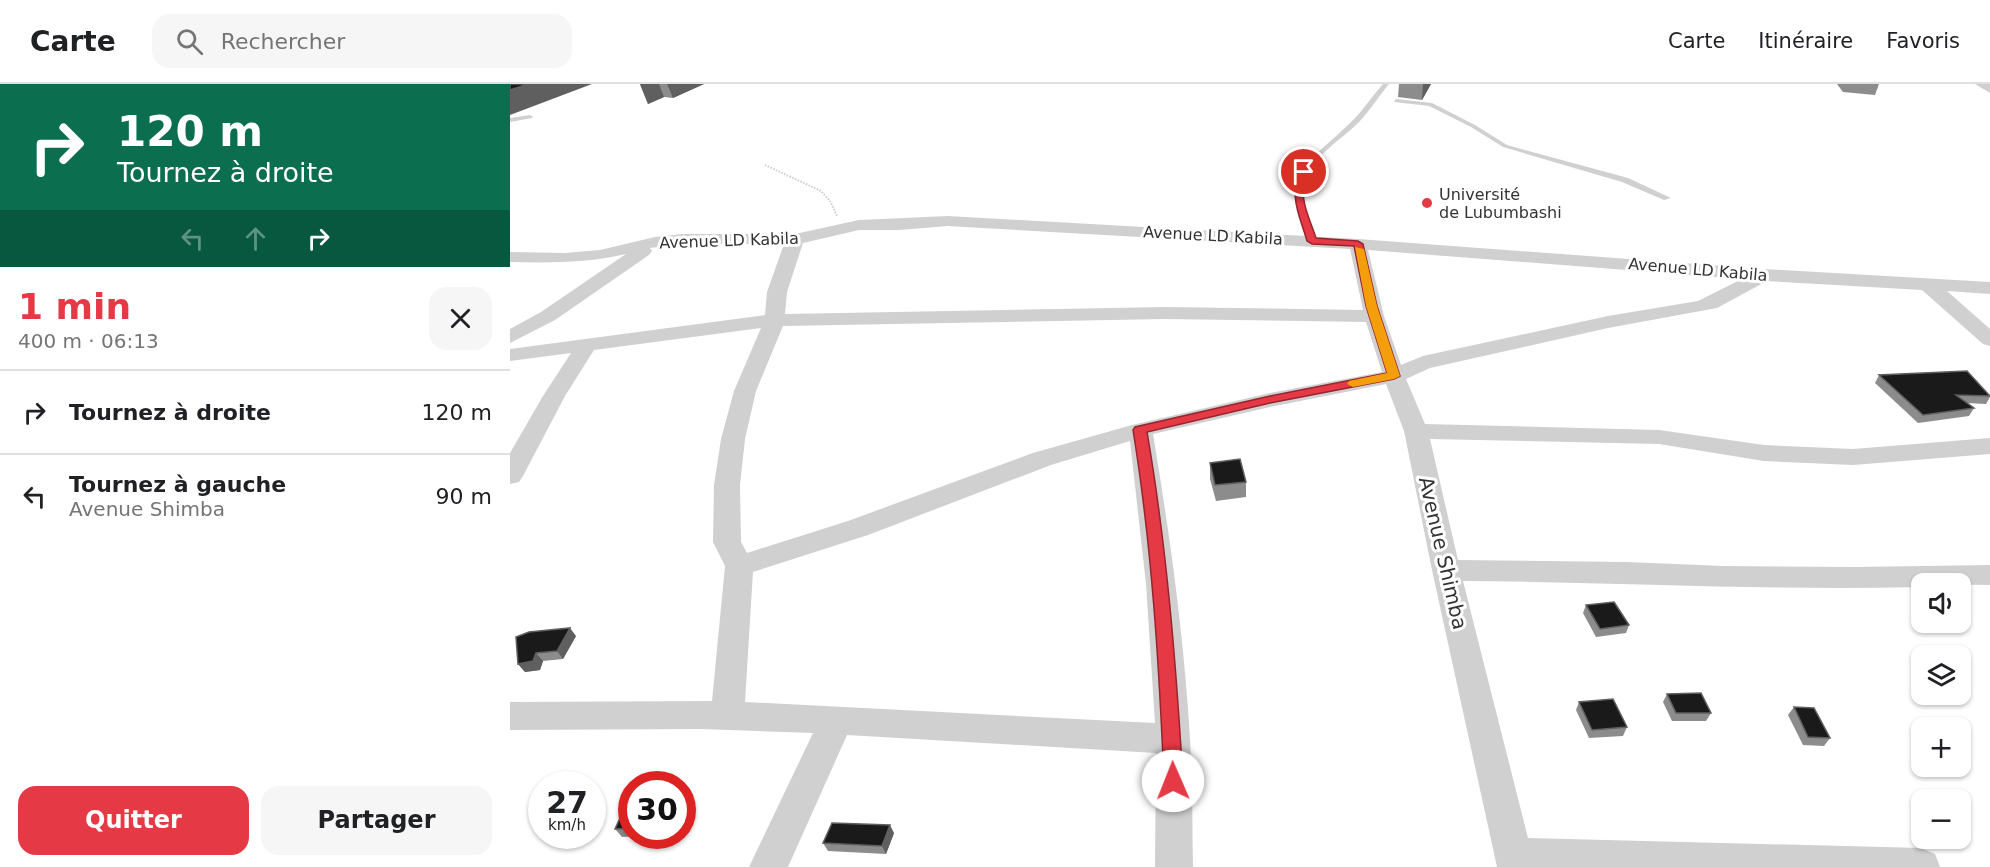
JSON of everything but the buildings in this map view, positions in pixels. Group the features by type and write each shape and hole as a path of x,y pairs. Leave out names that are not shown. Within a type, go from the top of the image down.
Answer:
{"street":[{"path":"1981,84 1990,89"},
{"name":"Avenue LD Kabila","path":"510,257 553,258 600,255 655,242 698,239 795,239 826,234 843,227 948,221 1312,241 1990,288"},
{"path":"727,716 739,566 727,542 727,485 745,391 775,320 777,292 795,239"},
{"path":"510,337 548,316 655,242"},
{"name":"Avenue Shimba","path":"1358,244 1374,316 1416,431 1446,570 1515,862"},
{"path":"739,566 869,524 1042,459 1140,430 1270,400 1394,376 1423,363 1608,322 1704,305 1764,274"},
{"path":"1928,285 1990,340"},
{"path":"510,355 775,320 1165,313 1374,316"},
{"path":"510,476 554,396 586,346"},
{"path":"1140,430 1156,541 1173,739 1174,867"},
{"path":"1416,431 1659,437 1764,453 1853,457 1990,446"},
{"path":"1446,570 1626,572 1735,577 1990,575"},
{"path":"510,716 727,716 837,722 914,723 1053,734 1173,739"},
{"path":"768,867 837,722"},
{"path":"1515,862 1758,861 1921,867"}],"lane":[{"path":"1312,241 1298,195 1298,186 1304,172 1362,116 1373,97 1386,84"},
{"path":"1396,101 1430,104 1473,126 1505,146 1625,180 1666,198"},
{"path":"510,120 530,117"}],"path":[{"path":"765,165 821,191 830,201 843,227"}],"slow traffic":[{"path":"1353,384 1394,376 1371,306 1359,249"}],"place":[{"name":"Université de Lubumbashi","path":"1427,203"}],"route":[{"path":"1173,781 1173,739 1167,645 1153,510 1140,430 1270,400 1394,376 1371,306 1358,244 1312,241 1298,195 1298,186 1304,172"}]}
